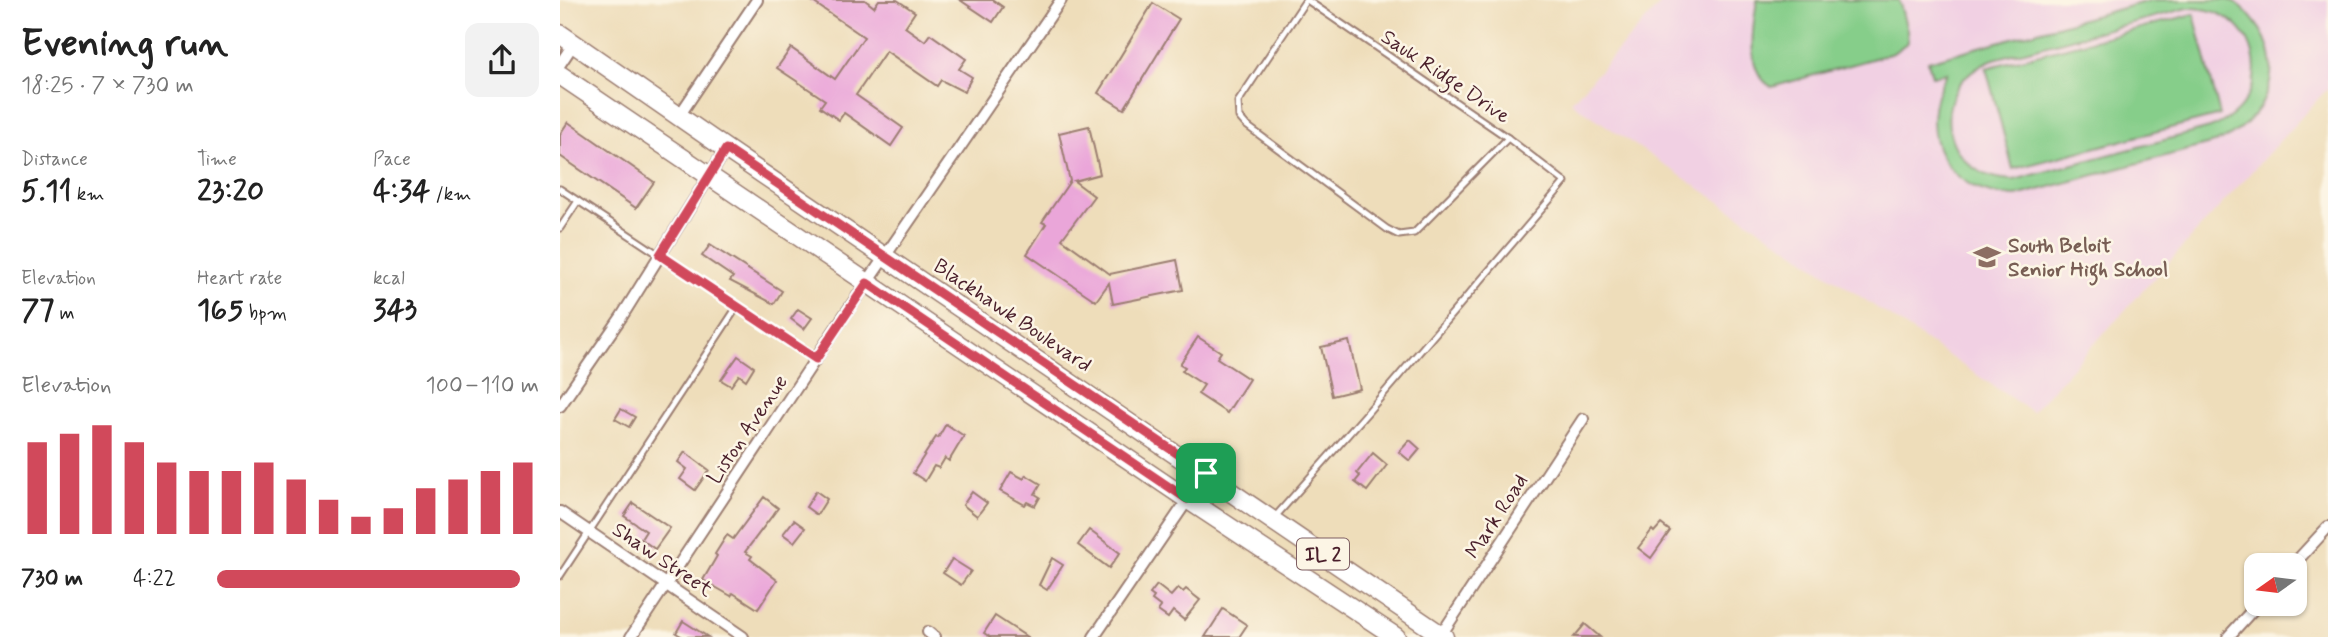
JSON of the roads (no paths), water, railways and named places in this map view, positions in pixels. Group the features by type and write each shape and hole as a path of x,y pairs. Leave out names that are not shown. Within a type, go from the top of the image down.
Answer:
{"main road":[{"name":"Blackhawk Boulevard","path":"567,38 1443,636"},
{"name":"IL 2","path":"560,75 1396,637"}],"street":[{"path":"679,116 758,0"},
{"name":"Liston Avenue","path":"632,637 867,283 1061,0"},
{"path":"560,64 567,38"},
{"path":"560,406 622,316 726,149"},
{"name":"Mark Road","path":"1443,636 1583,419"},
{"path":"1094,637 1206,473"},
{"name":"Shaw Street","path":"560,512 743,637"},
{"path":"2304,553 2328,527"},
{"path":"2228,637 2247,616"}],"lane":[{"path":"1306,0 1238,102 1239,117 1246,125 1387,229 1399,235 1414,233 1508,138"},
{"name":"Sauk Ridge Drive","path":"1273,519 1565,182 1508,138 1306,0"},
{"path":"560,189 816,359"},
{"path":"560,228 578,201"},
{"path":"560,576 737,307"}],"place":[{"name":"South Beloit Senior High School","path":"1987,257"}]}
